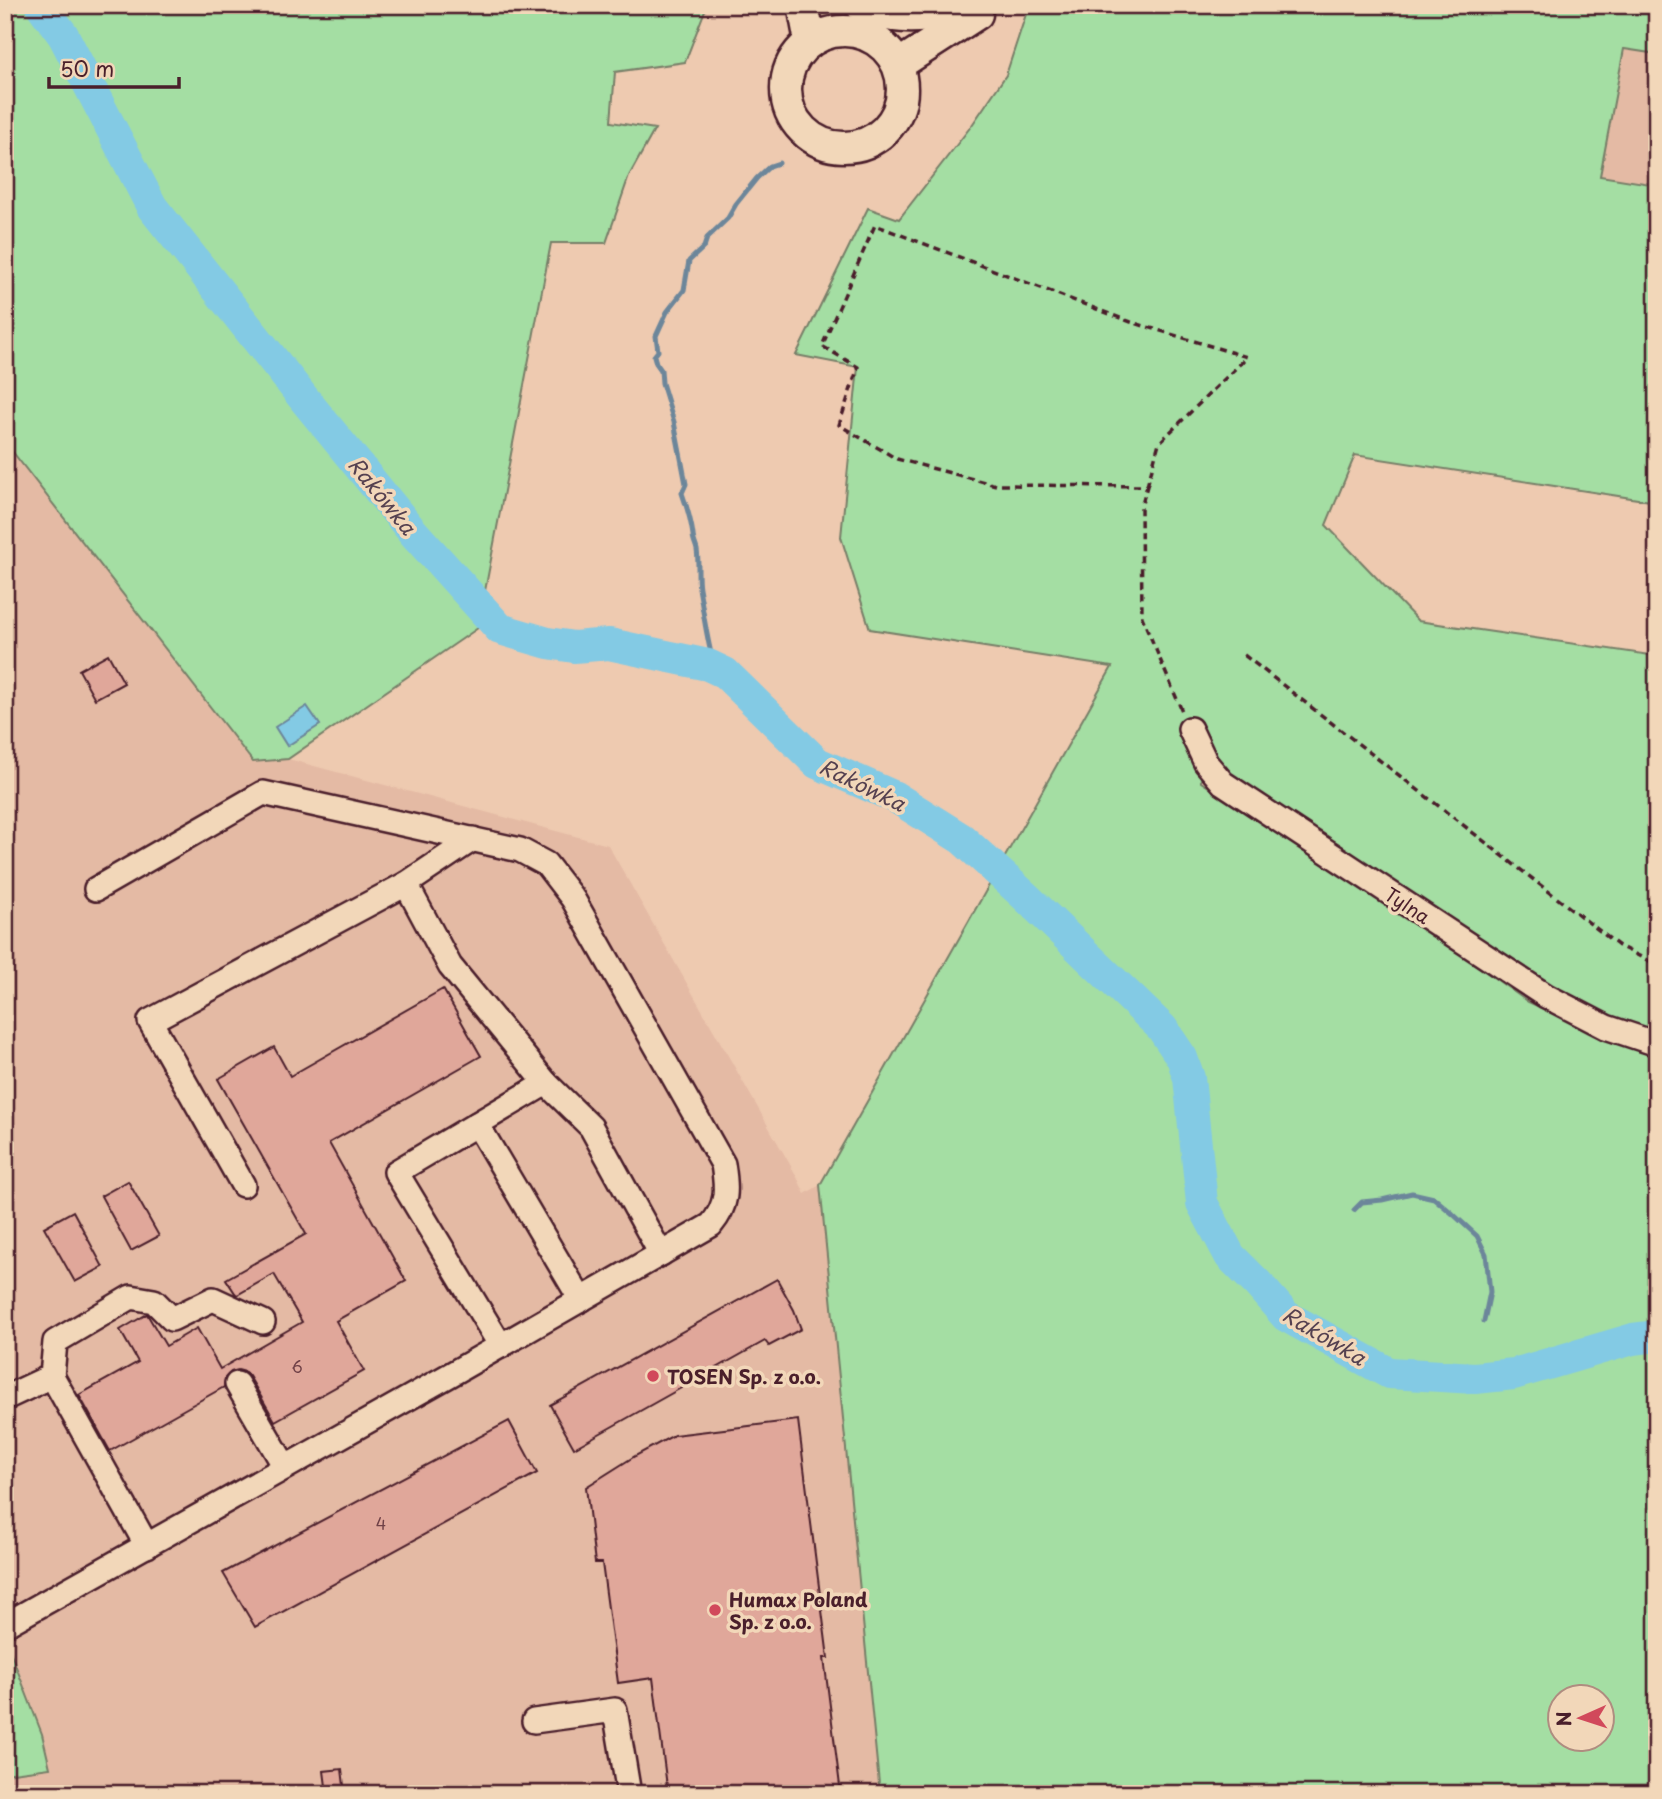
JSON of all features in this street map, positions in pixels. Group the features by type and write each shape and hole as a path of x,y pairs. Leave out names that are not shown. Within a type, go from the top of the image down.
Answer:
{"main road":[{"path":"803,5 810,42"},
{"path":"861,5 891,16 926,17 953,13 976,5"},
{"path":"898,65 989,5"},
{"path":"842,31 875,39 888,50 898,65 902,91 895,117 885,131 870,141 853,146 822,143 801,127 793,116 787,89 793,63 800,51 825,34 842,31"}],"street":[{"name":"Tylna","path":"1190,729 1206,763 1223,783 1546,996 1606,1027 1657,1044"},
{"path":"5,1625 711,1225 721,1214 727,1189 723,1164 573,899 546,864 520,850 263,793 96,889"},
{"path":"243,1185 150,1021 406,884 473,839"},
{"path":"406,884 450,965 546,1083 591,1127 661,1254"},
{"path":"501,1346 396,1172 546,1083"},
{"path":"477,1124 581,1300"},
{"path":"147,1546 52,1376 55,1342 131,1297 154,1301 173,1319 213,1299 263,1322"},
{"path":"5,1398 52,1376"},
{"path":"237,1384 285,1467"},
{"path":"534,1721 615,1710 628,1794"}],"path":[{"path":"1147,486 996,485 897,459 839,425 858,367 822,346 875,225 1131,322 1247,357 1159,443 1147,486 1141,507 1142,617 1190,729"},
{"path":"1244,655 1619,946 1657,965"}],"shaded area":[{"path":"1625,49 1657,54 1657,184 1600,177"},
{"path":"5,442 252,762 288,759 608,845 805,1194 820,1185 880,1794 5,1794"}],"green space":[{"path":"5,5 707,5 685,62 615,72 611,122 655,129 629,176 606,243 551,243 478,628 288,759 253,762 5,442"},
{"path":"1029,5 1657,5 1657,54 1624,49 1600,176 1657,185 1657,502 1355,455 1326,525 1418,621 1657,656 1657,1034 1586,1008 1230,780 1200,728 1201,782 1395,907 1528,1002 1595,1032 1657,1053 1657,1794 880,1794 820,1185 1112,667 870,629 841,537 858,367 796,355 868,208 899,219 972,125 1006,75"},
{"path":"5,1638 42,1734 50,1768 5,1774"}],"water":[{"path":"307,706 320,725 287,746 275,727"}],"building":[{"path":"108,654 124,683 95,699 79,670"},
{"path":"443,989 481,1056 329,1143 406,1281 336,1321 364,1371 275,1421 249,1376 238,1370 231,1372 225,1378 224,1387 110,1451 79,1395 138,1362 120,1330 147,1314 166,1346 197,1328 220,1369 302,1322 274,1274 237,1295 226,1279 306,1234 218,1079 274,1047 290,1076"},
{"path":"128,1181 159,1236 131,1251 101,1196"},
{"path":"73,1211 103,1267 75,1282 44,1227"},
{"name":"TOSEN Sp. z o.o.","path":"777,1279 801,1329 769,1346 765,1341 574,1448 550,1405"},
{"name":"Humax Poland Sp. z o.o.","path":"798,1420 828,1658 824,1658 841,1794 668,1794 653,1678 618,1683 602,1563 595,1563 586,1487 674,1435"},
{"path":"509,1421 537,1473 255,1627 223,1573"},
{"path":"342,1769 345,1794 327,1794 324,1771"}],"waterway":[{"name":"Rakówka","path":"41,5 63,35 152,207 412,531 500,629 548,643 574,647 609,644 708,665 725,673 817,763 895,797 962,839 1162,1028 1182,1058 1189,1078 1202,1203 1230,1256 1286,1316 1389,1373 1475,1378 1514,1374 1633,1339 1657,1336"},
{"path":"715,669 699,588 697,550 682,493 686,484 674,422 662,383 661,370 654,356 658,351 656,336 667,312 684,290 689,261 704,247 707,238 728,218 757,178 770,166 779,163"},
{"path":"1354,1210 1362,1202 1412,1193 1434,1198 1453,1214 1477,1236 1486,1254 1490,1292 1484,1321"}],"place":[{"name":"TOSEN Sp. z o.o.","path":"653,1376"},
{"name":"Humax Poland Sp. z o.o.","path":"715,1610"}]}
